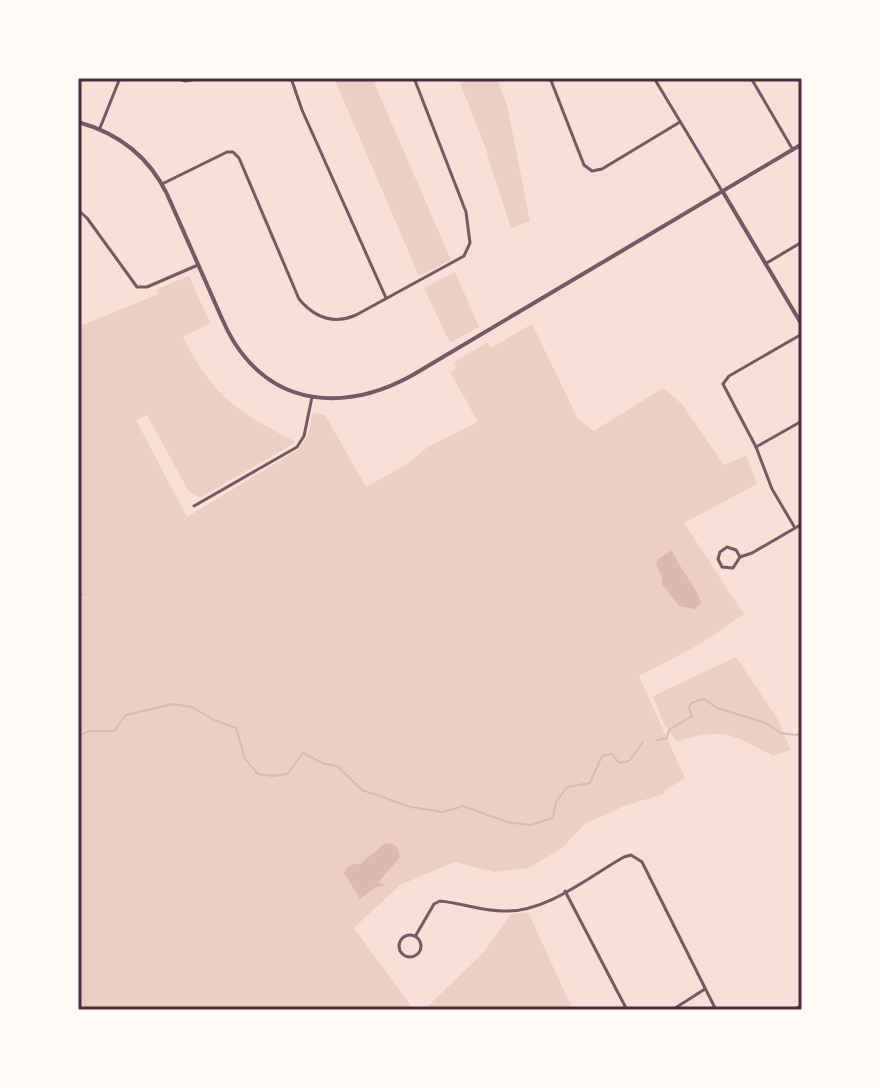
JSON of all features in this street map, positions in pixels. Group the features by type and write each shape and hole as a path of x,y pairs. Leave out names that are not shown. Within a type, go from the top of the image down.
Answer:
{"main road":[{"path":"795,1010 802,1006"}],"street":[{"path":"100,128 120,78"},
{"path":"177,78 185,81 203,78"},
{"path":"291,78 302,110 386,298"},
{"path":"162,184 227,152 233,152 239,158 299,299 320,316 346,320 464,256 470,243 466,212 414,78"},
{"path":"550,78 584,165 592,171 602,169 680,122"},
{"path":"654,78 802,325"},
{"path":"751,78 793,150"},
{"path":"78,122 100,128 137,153 162,184 229,333 245,357 276,383 312,397 356,398 388,388 802,144"},
{"path":"78,210 137,287 147,287 198,265"},
{"path":"765,264 802,242"},
{"path":"795,528 767,480 756,447 723,384 729,376 802,334"},
{"path":"194,506 297,447 304,436 312,397"},
{"path":"756,447 802,421"},
{"path":"740,557 802,524"},
{"path":"727,547 736,550 740,557 738,564 730,569 722,567 718,559 720,552 727,547"},
{"path":"416,935 434,904 440,901 486,910 514,911 535,906 624,857 637,858 642,862 716,1010"},
{"path":"565,891 627,1010"},
{"path":"416,935 420,951 414,956 404,956 399,948 400,941 405,936 416,935"},
{"path":"672,1010 705,989"}],"shaded area":[{"path":"334,78 372,78 451,260 419,276"},
{"path":"458,78 497,78 507,105 530,221 511,228 483,141"},
{"path":"455,272 479,327 450,343 424,288"},
{"path":"189,276 210,323 183,337 194,358 229,401 296,442 200,498 189,492 147,415 136,420 187,517 299,449 308,435 313,413 325,415 366,487 407,464 429,446 478,422 450,372 457,368 454,362 488,342 491,348 532,324 578,419 594,431 663,388 681,403 724,465 746,456 757,484 684,523 744,614 702,643 639,676 685,778 664,794 624,806 585,824 562,848 528,868 494,872 454,862 400,885 354,928 414,1010 78,1010 78,317 83,325 158,294 157,289"},
{"path":"672,550 701,602 695,609 679,606 662,584 656,565 658,559"},
{"path":"736,657 778,720 791,750 773,756 747,742 717,734 676,741 664,724 653,696"},
{"path":"391,843 398,848 400,857 378,883 387,885 376,887 360,899 344,873 350,865 360,864 384,844"},
{"path":"528,912 573,1010 424,1010 483,953 511,914"}],"waterway":[{"path":"657,740 667,738 669,730 692,716 691,703 704,699 717,708 766,723 780,733 796,735 802,732"},
{"path":"78,736 90,731 114,731 126,715 173,704 192,707 236,728 245,759 258,774 287,774 303,753 324,764 337,766 362,790 411,807 443,812 463,806 507,822 530,825 553,818 556,802 567,787 590,783 602,756 612,754 619,763 629,761 643,742"}]}
